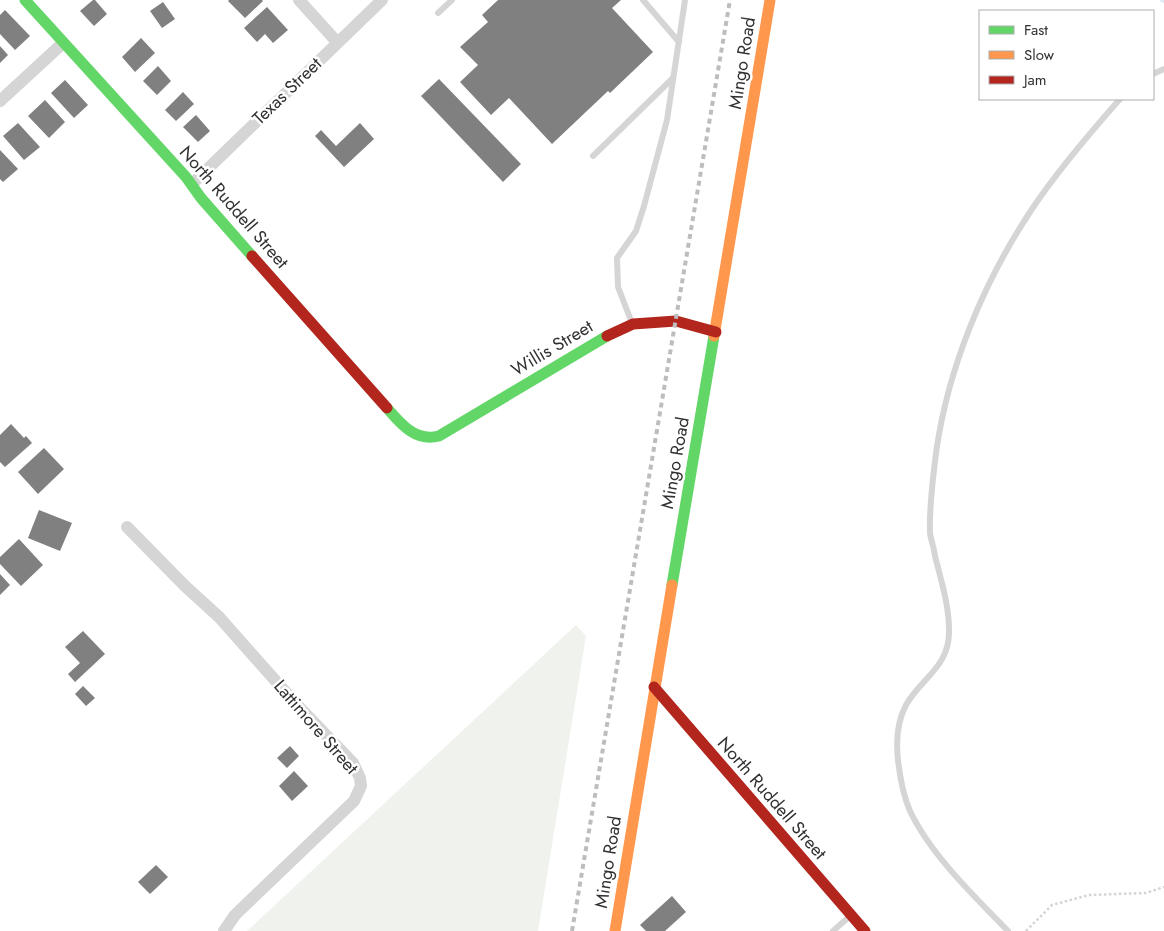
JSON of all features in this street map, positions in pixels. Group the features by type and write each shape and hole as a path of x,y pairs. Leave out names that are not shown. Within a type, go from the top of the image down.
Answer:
{"street":[{"name":"North Ruddell Street","path":"25,0 192,184 201,198 334,349 416,437"},
{"path":"299,0 337,42"},
{"name":"Texas Street","path":"192,184 382,0"},
{"name":"Mingo Road","path":"615,931 654,687 716,332 770,0"},
{"path":"0,101 63,43"},
{"name":"Willis Street","path":"416,437 430,440 439,436 600,339 633,324 676,321 716,332"},
{"name":"Lattimore Street","path":"127,527 185,586 219,617 298,706 353,763 360,778 361,786 354,801 235,915 224,931"},
{"name":"North Ruddell Street","path":"654,687 865,931"}],"lane":[{"path":"438,13 452,0"},
{"path":"643,0 678,42"},
{"path":"633,324 618,287 617,258 636,230 667,120 685,0"},
{"path":"593,156 673,78"},
{"path":"1008,931 946,864 925,837 910,811 900,776 897,749 898,733 900,719 905,707 911,697 932,674 944,655 948,643 949,629 946,600 930,534 930,498 939,434 953,377 962,351 986,290 1032,209 1084,139 1119,100"},
{"path":"833,931 851,915"}],"path":[{"path":"1026,931 1052,905 1089,895 1146,893 1164,887"}],"shaded area":[{"path":"576,625 586,636 538,931 247,931"}],"building":[{"path":"93,0 107,14 94,26 80,11"},
{"path":"229,0 262,0 263,1 245,18"},
{"path":"498,0 621,0 612,8 653,52 552,144 509,98 491,115 460,82 478,65 460,47 488,22 482,15"},
{"path":"163,2 175,19 162,28 150,11"},
{"path":"267,7 288,30 273,43 265,34 257,42 244,28"},
{"path":"5,10 30,36 15,50 0,34 0,15"},
{"path":"141,38 155,53 135,72 122,57"},
{"path":"0,46 8,55 0,63"},
{"path":"158,66 171,81 157,95 143,81"},
{"path":"439,79 521,164 503,182 421,96"},
{"path":"65,80 88,105 74,118 51,93"},
{"path":"183,92 194,104 176,121 165,110"},
{"path":"45,100 65,122 49,138 28,116"},
{"path":"196,115 210,131 198,142 183,127"},
{"path":"18,123 40,147 24,160 3,136"},
{"path":"360,123 374,139 344,167 315,136 321,130 336,146"},
{"path":"0,150 18,169 3,182 0,179"},
{"path":"11,424 24,438 26,436 32,443 5,467 0,462 0,435"},
{"path":"44,448 64,469 38,494 18,472"},
{"path":"39,510 72,523 60,551 28,538"},
{"path":"19,539 43,565 21,586 0,564 0,557"},
{"path":"0,574 10,585 0,595"},
{"path":"83,631 105,654 75,682 68,674 80,663 65,647"},
{"path":"83,686 95,698 86,706 75,694"},
{"path":"290,746 299,756 287,768 277,758"},
{"path":"294,771 308,786 292,801 279,786"},
{"path":"156,865 168,877 150,894 138,882"},
{"path":"672,896 686,912 665,931 646,931 640,925"}],"railway":[{"path":"572,931 730,0"}],"traffic: fast":[{"path":"25,0 186,177 201,198 252,256"},
{"path":"387,408 403,425 416,434 430,437 439,436 607,336"},
{"path":"672,585 714,336"}],"traffic: slow":[{"path":"714,336 770,0"},
{"path":"615,931 672,585"}],"traffic: jam":[{"path":"252,256 387,408"},
{"path":"607,336 633,324 676,321 716,332"},
{"path":"654,687 865,931"}]}
